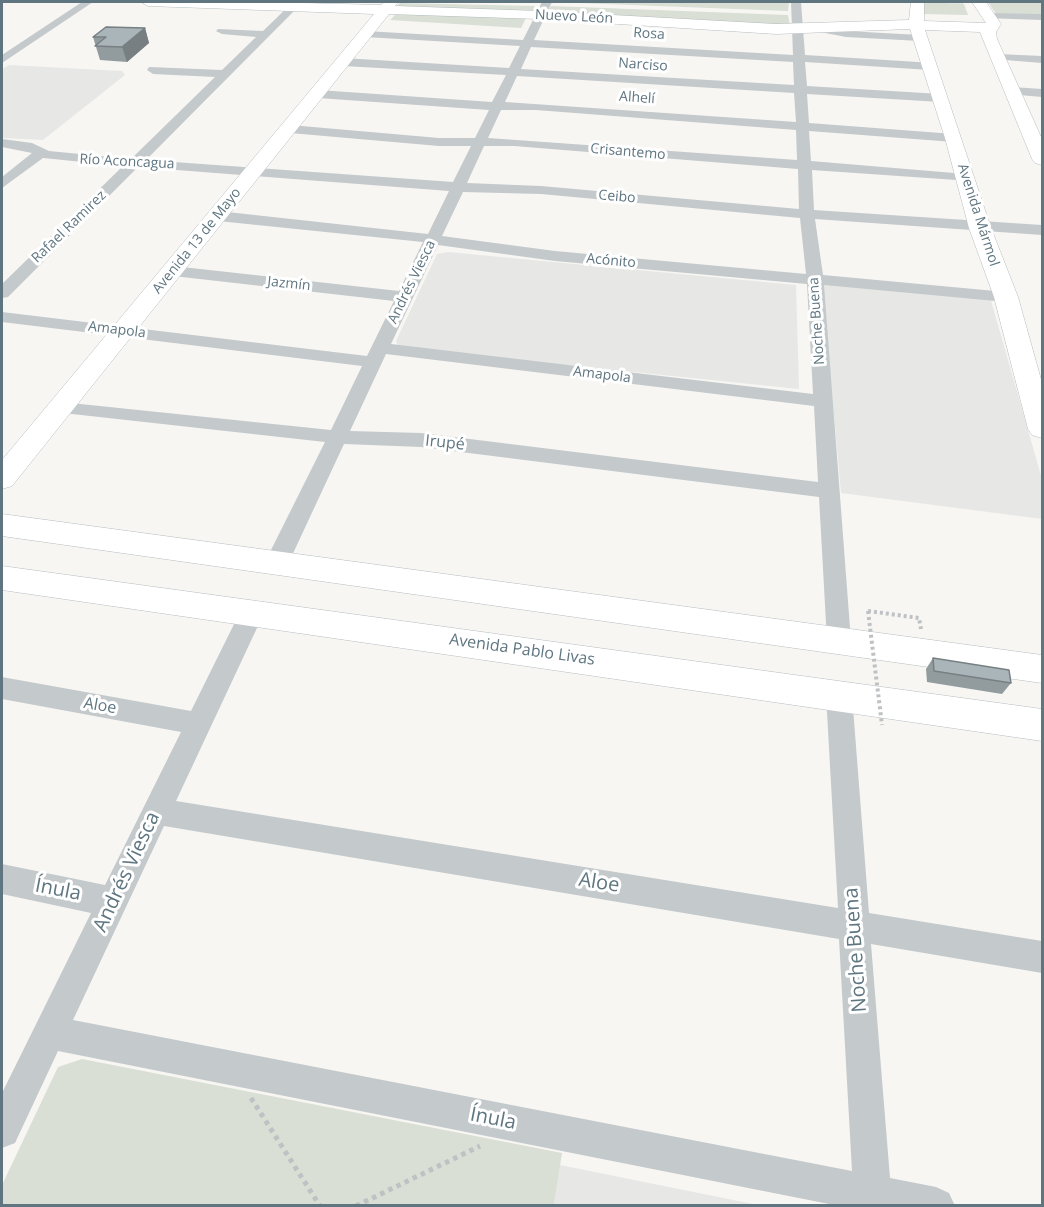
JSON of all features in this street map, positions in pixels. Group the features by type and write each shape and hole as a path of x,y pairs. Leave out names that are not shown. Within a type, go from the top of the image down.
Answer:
{"street":[{"path":"2,60 87,2"},
{"name":"Nuevo León","path":"148,2 383,4 796,15 916,15 990,22"},
{"path":"979,2 990,22 989,36 1012,91 1037,132 1042,159"},
{"name":"Rafael Ramirez","path":"2,293 296,4"},
{"name":"Avenida 13 de Mayo","path":"2,479 290,129 365,34 383,4"},
{"name":"Andrés Viesca","path":"277,562 543,8"},
{"name":"Nuevo León","path":"796,15 819,29 916,15"},
{"name":"Noche Buena","path":"796,15 807,167 807,214 815,280 839,641"},
{"name":"Avenida Mármol","path":"916,15 980,228 1006,297 1042,428"},
{"path":"990,22 1042,17"},
{"path":"222,31 265,34"},
{"name":"Rosa","path":"365,34 930,66"},
{"path":"12,37 33,39"},
{"path":"997,57 1042,60"},
{"name":"Narciso","path":"343,62 941,98"},
{"path":"153,70 224,74"},
{"path":"1012,91 1042,93"},
{"name":"Alhelí","path":"318,94 495,106 536,106 954,138"},
{"name":"Crisantemo","path":"290,129 439,142 532,144 966,178"},
{"name":"Río Aconcagua","path":"2,143 27,146 41,153 67,158 255,171"},
{"path":"2,184 41,153"},
{"name":"Ceibo","path":"255,171 456,187 532,189 807,214 1042,231"},
{"name":"Acónito","path":"218,216 555,256 1006,297"},
{"name":"Jazmín","path":"172,271 405,297"},
{"name":"Amapola","path":"2,317 822,401"},
{"name":"Irupé","path":"61,408 337,437 463,445 829,491"},
{"path":"2,525 1042,669"},
{"name":"Avenida Pablo Livas","path":"2,578 1042,725"},
{"name":"Andrés Viesca","path":"2,1130 252,613"},
{"name":"Aloe","path":"2,688 198,724"},
{"name":"Noche Buena","path":"839,695 873,1199"},
{"name":"Aloe","path":"156,811 855,924 1042,957"},
{"name":"Ínula","path":"2,879 114,902"},
{"name":"Ínula","path":"49,1032 524,1125 873,1199 936,1206"}],"path":[{"path":"937,2 964,2"},
{"path":"882,725 868,611 919,618"},
{"path":"231,1067 320,1206"},
{"path":"356,1206 524,1125"}],"shaded area":[{"path":"553,2 789,2 788,11"},
{"path":"923,2 964,4 968,15 918,13"},
{"path":"988,2 1042,2 1042,14 996,14"},
{"path":"400,3 536,6 532,12 394,8"},
{"path":"551,6 788,15 790,26 547,12"},
{"path":"396,14 526,18 521,28 390,20"},
{"path":"9,65 122,71 125,75 43,140 2,138 2,69"},
{"path":"448,252 796,285 799,389 399,348 396,341 437,254"},
{"path":"822,283 990,297 1042,479 1042,519 841,493"},
{"path":"82,1059 562,1153 554,1205 2,1205 2,1185 58,1067"},
{"path":"560,1165 758,1205 554,1205"}],"building":[{"path":"106,27 145,28 122,47 95,46 106,37 93,37"},
{"path":"933,658 1009,670 1011,683 934,671"}]}
